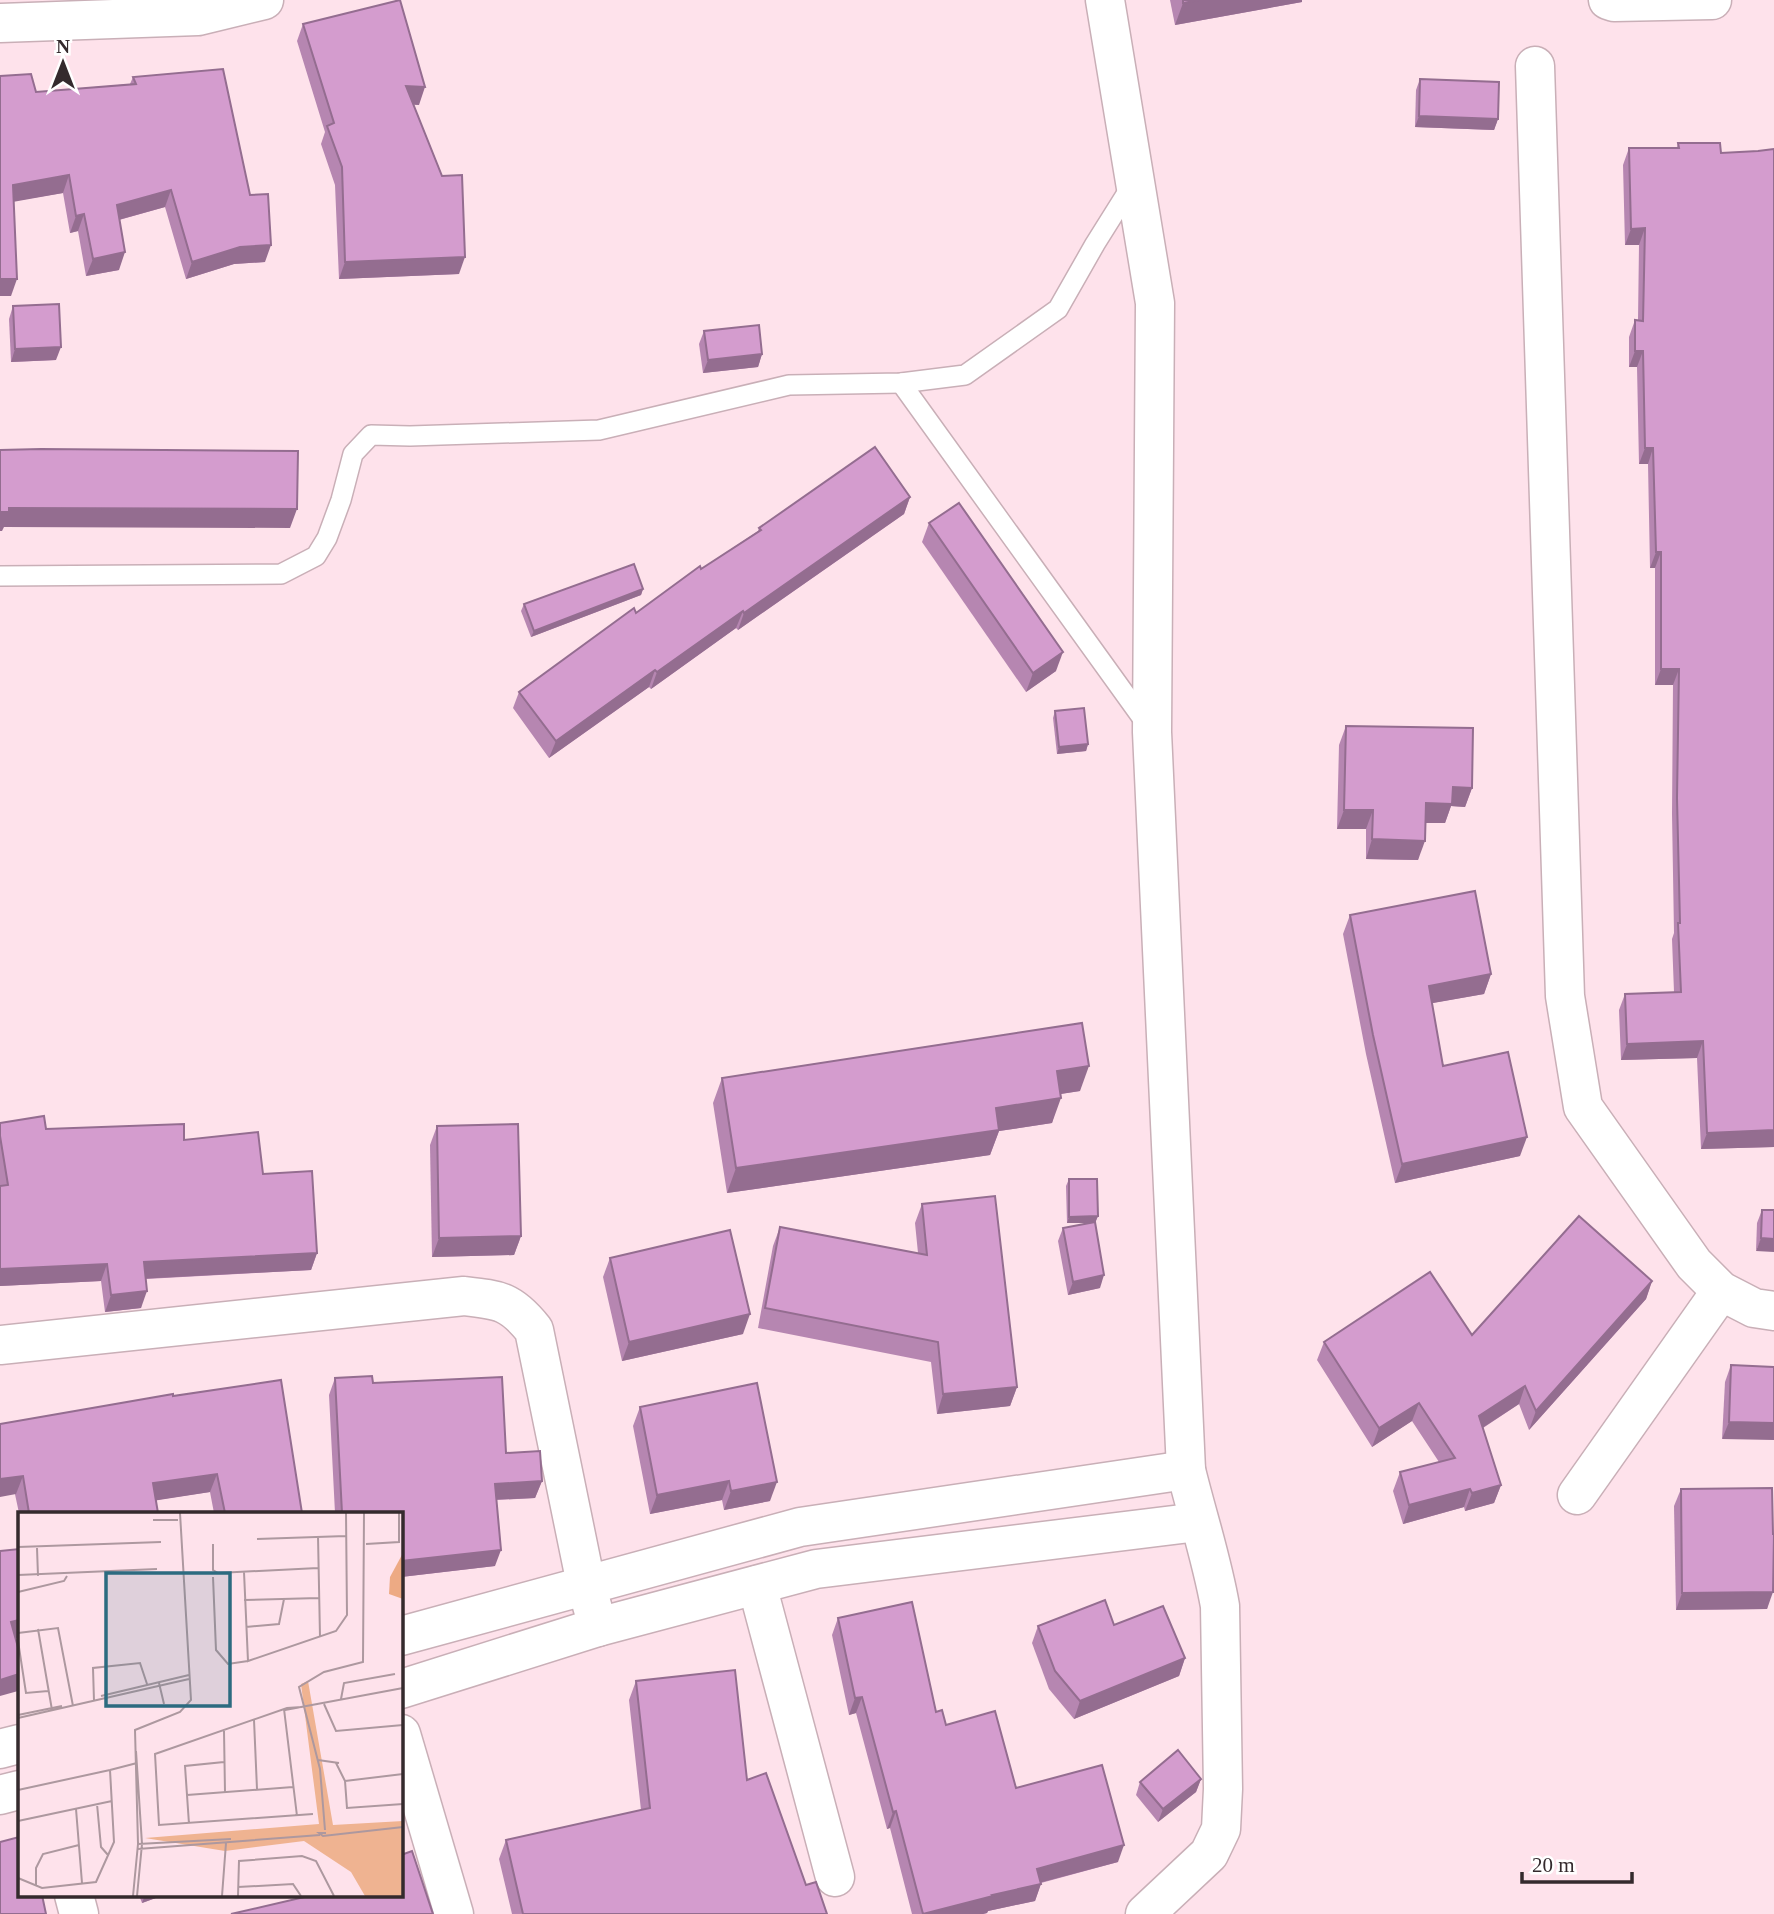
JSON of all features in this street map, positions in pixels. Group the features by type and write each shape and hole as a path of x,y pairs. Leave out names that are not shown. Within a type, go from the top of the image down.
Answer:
{"street":[{"path":"0,23 198,16 264,0"},
{"path":"1105,0 1155,303 1152,732 1186,1470 1215,1577 1220,1606 1223,1789 1221,1829 1209,1854 1145,1914"},
{"path":"1608,0 1712,0"},
{"path":"1535,66 1565,996 1583,1107 1694,1264 1721,1291 1754,1308 1774,1311"},
{"path":"1577,1495 1721,1291"},
{"path":"0,1345 464,1296 492,1299 519,1310 534,1330 586,1584 598,1627"},
{"path":"402,1636 800,1527 1186,1470"},
{"path":"402,1689 598,1627 816,1569 1198,1522"},
{"path":"757,1585 835,1877"},
{"path":"402,1737 454,1914"},
{"path":"0,1749 18,1744"},
{"path":"0,1795 18,1790"},
{"path":"74,1896 79,1914"}],"lane":[{"path":"0,576 281,574 316,556 327,538 341,500 353,454 371,435 598,430 789,385 901,383 965,375 1058,309 1135,182"},
{"path":"901,383 1152,732"}],"building":[{"path":"400,0 425,87 406,86 442,176 462,175 465,257 345,262 342,167 327,126 334,123 303,24"},
{"path":"223,69 250,195 268,194 271,245 240,247 192,262 171,190 117,205 125,252 93,259 84,214 76,216 69,175 13,185 17,279 0,279 0,76 31,74 36,92 136,84 133,77"},
{"path":"1420,79 1499,82 1498,119 1419,116"},
{"path":"1678,143 1720,143 1721,153 1774,149 1774,1130 1707,1133 1703,1041 1627,1044 1625,994 1681,992 1677,798 1679,669 1661,669 1661,552 1656,552 1653,448 1645,448 1643,351 1635,351 1635,320 1643,321 1645,228 1631,229 1629,148 1679,148"},
{"path":"59,304 61,347 15,349 13,306"},
{"path":"759,325 762,354 708,360 704,331"},
{"path":"875,447 910,497 744,613 743,611 657,672 655,670 556,741 519,692 634,608 636,613 700,566 701,569 761,530 759,528"},
{"path":"0,450 298,451 297,509 9,508 9,512 0,512"},
{"path":"959,503 1063,652 1033,673 929,523"},
{"path":"634,564 643,589 534,631 524,604"},
{"path":"1084,708 1088,744 1059,747 1055,711"},
{"path":"1346,726 1473,728 1472,788 1453,787 1452,804 1426,803 1425,841 1372,839 1373,810 1344,810"},
{"path":"1475,891 1491,974 1429,986 1443,1066 1508,1052 1527,1137 1402,1164 1350,915"},
{"path":"1082,1023 1089,1066 1057,1071 1061,1098 996,1108 999,1130 736,1168 722,1078"},
{"path":"44,1116 46,1129 184,1124 184,1140 258,1132 263,1174 312,1171 317,1253 144,1262 147,1291 111,1295 107,1264 0,1269 0,1186 8,1185 0,1123"},
{"path":"518,1124 521,1236 439,1238 437,1126"},
{"path":"1069,1179 1097,1179 1098,1216 1069,1217"},
{"path":"995,1196 1017,1387 943,1394 938,1342 765,1308 780,1227 927,1255 922,1204"},
{"path":"1762,1210 1774,1210 1774,1239 1761,1238"},
{"path":"1579,1216 1652,1281 1536,1411 1525,1386 1479,1416 1501,1485 1472,1493 1470,1489 1409,1505 1400,1472 1455,1458 1419,1403 1379,1428 1324,1342 1430,1272 1472,1335"},
{"path":"1095,1222 1104,1275 1073,1282 1063,1228"},
{"path":"730,1230 750,1314 629,1342 610,1258"},
{"path":"1731,1365 1774,1367 1774,1423 1729,1422"},
{"path":"372,1376 373,1383 502,1377 506,1453 540,1451 542,1481 495,1484 501,1550 402,1561 402,1512 342,1512 335,1378"},
{"path":"281,1380 302,1512 225,1512 217,1474 153,1483 158,1512 29,1512 23,1476 0,1479 0,1424"},
{"path":"757,1383 777,1482 731,1491 729,1481 657,1495 640,1407"},
{"path":"1772,1488 1773,1592 1682,1593 1681,1489"},
{"path":"18,1549 18,1620 11,1622 18,1647 18,1674 0,1680 0,1551"},
{"path":"1105,1600 1114,1625 1163,1606 1185,1658 1080,1701 1055,1671 1038,1626"},
{"path":"912,1602 936,1712 942,1710 946,1725 995,1711 1016,1788 1102,1765 1124,1845 1037,1869 1041,1884 923,1914 862,1697 855,1698 838,1618"},
{"path":"735,1670 747,1780 766,1773 806,1885 816,1882 827,1914 523,1914 506,1840 650,1808 636,1681"},
{"path":"1178,1750 1201,1779 1163,1809 1140,1782"},
{"path":"18,1837 18,1896 42,1896 46,1914 0,1914 0,1842"},
{"path":"412,1851 433,1914 231,1914 309,1896 402,1896 402,1855"}]}
